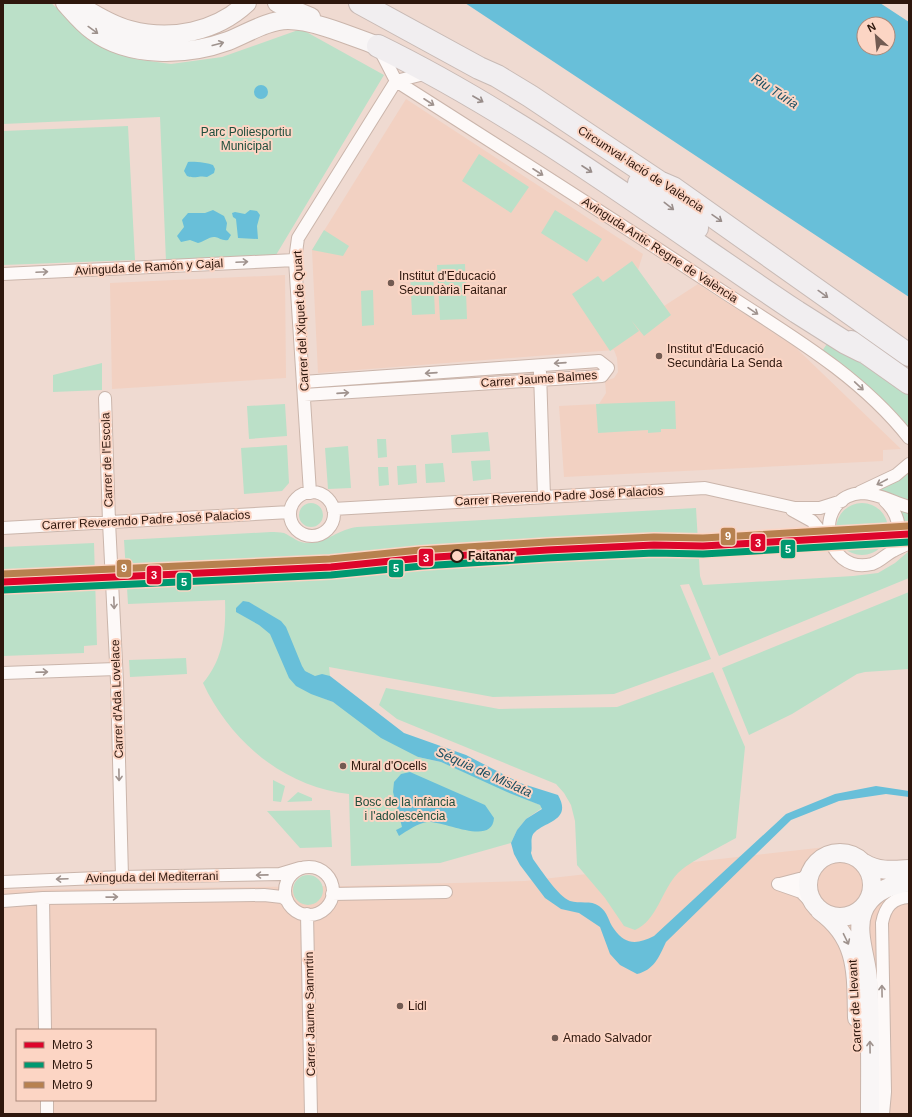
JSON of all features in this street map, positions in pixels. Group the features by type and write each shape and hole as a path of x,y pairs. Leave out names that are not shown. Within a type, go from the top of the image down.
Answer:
{"highway":[{"name":"Circumval·lació de València","path":"360,3 478,68 497,76 530,96 659,182 673,188 909,356"},
{"path":"379,3 496,68 560,108 662,178 673,188"},
{"path":"378,46 432,73 505,115 752,282 909,383"},
{"path":"478,68 582,140 646,188 772,288 849,340 862,352"}],"street":[{"path":"65,3 94,31 110,40 128,46 149,50 188,50 207,47 227,41 266,25 286,20 303,21 378,46 396,80 432,73"},
{"path":"76,3 92,14 106,18 130,30 144,33 184,33 203,30 223,21 243,7"},
{"path":"88,3 106,18"},
{"path":"95,3 106,18"},
{"path":"277,3 344,30 355,38"},
{"name":"Carrer del Xiquet de Quart","path":"310,492 295,260 298,238 396,80"},
{"name":"Avinguda Antic Regne de València","path":"396,80 630,230 818,355 853,380 882,406 909,438"},
{"name":"Avinguda de Ramón y Cajal","path":"3,274 295,260"},
{"name":"Carrer Jaume Balmes","path":"303,382 599,361 608,368 602,376 304,395"},
{"path":"540,365 544,497"},
{"name":"Carrer de l'Escola","path":"105,398 109,522"},
{"path":"909,464 896,475 847,498 834,510 829,521 828,532 831,544 838,554 848,561 860,565 872,564 883,559 892,551 909,543"},
{"name":"Carrer Reverendo Padre José Palacios","path":"333,509 705,488 784,506 820,508 847,498"},
{"path":"310,492 322,495 327,499 333,509 331,524 320,534 305,536 293,527 290,512 294,501 304,494 310,492"},
{"path":"847,498 862,493 874,495 909,507"},
{"path":"884,499 892,507 898,518 900,529 898,541 892,551"},
{"name":"Carrer Reverendo Padre José Palacios","path":"784,506 812,521 831,544"},
{"name":"Carrer Reverendo Padre José Palacios","path":"3,528 290,512"},
{"name":"Carrer d'Ada Lovelace","path":"109,522 116,669 122,877"},
{"path":"3,673 116,669"},
{"path":"909,869 881,870 864,863 856,856 846,853 836,853 826,856 818,862 803,878 778,884 801,892 816,907 835,917 852,916 861,910 876,894 886,888 896,884 909,882"},
{"path":"864,863 870,872 873,882 872,892 868,902"},
{"path":"314,867 326,874 332,887 332,894 330,901 321,911 307,914 295,910 287,900 285,885 293,872 300,868 314,867"},
{"name":"Avinguda del Mediterrani","path":"3,882 122,877 280,874 300,868"},
{"path":"811,871 808,881 808,892 816,907"},
{"path":"332,894 446,892"},
{"name":"Avinguda del Mediterrani","path":"3,901 43,898 264,895 282,897 287,900"},
{"path":"883,1114 885,1092 881,946 882,923 887,907 900,898 909,897"},
{"path":"43,898 45,1029"},
{"name":"Carrer de Llevant","path":"868,902 863,910 860,928 868,980 870,1114"},
{"name":"Carrer de Llevant","path":"816,907 833,921 841,930 848,944 853,961 857,1010 859,1114"},
{"name":"Carrer Jaume Sanmrtin","path":"307,914 311,1114"},
{"path":"46,1101 47,1114"}],"shaded area":[{"path":"406,99 643,254 638,270 664,306 698,284 795,347 901,449 883,450 883,461 564,477 559,406 599,404 606,393 605,381 614,378 618,372 617,358 614,350 318,373 312,250"},
{"path":"285,275 286,378 112,389 110,283"},
{"path":"835,846 909,869 909,1114 3,1114 3,890 347,886 525,881"}],"green space":[{"name":"Parc Poliesportiu Municipal","path":"3,3 51,3 100,46 135,59 171,64 222,57 301,29 384,75 276,255 166,261 160,117 3,124"},
{"path":"128,126 135,260 3,265 3,131"},
{"path":"479,154 529,187 511,213 462,181"},
{"path":"555,210 602,239 587,262 541,233"},
{"path":"324,230 349,246 343,256 312,250"},
{"path":"632,261 671,315 644,336 631,320 639,331 610,351 572,294 598,276 603,282"},
{"path":"465,264 467,319 440,320 437,265"},
{"path":"433,270 435,314 412,315 410,271"},
{"path":"373,290 374,325 362,326 361,291"},
{"path":"829,341 909,396 909,432 822,351"},
{"path":"102,363 102,390 53,392 53,375"},
{"path":"675,401 676,429 661,429 661,432 648,433 648,430 598,433 596,404"},
{"path":"285,404 287,436 249,439 247,406"},
{"path":"488,432 490,451 452,453 451,435"},
{"path":"377,439 386,439 387,457 378,458"},
{"path":"287,445 289,483 282,491 244,494 241,448"},
{"path":"348,446 351,488 328,489 325,448"},
{"path":"490,460 491,479 473,481 471,461"},
{"path":"443,463 445,482 426,483 425,464"},
{"path":"416,465 417,483 398,485 397,466"},
{"path":"378,467 388,467 389,485 379,486"},
{"path":"909,473 909,503 894,499 880,489"},
{"path":"311,503 319,507 323,515 319,523 311,527 303,523 299,515 303,507"},
{"path":"857,503 867,503 881,510 888,524 888,534 881,548 867,555 857,555 847,551 840,544 836,534 836,524 840,514 847,507"},
{"name":"Bosc de la infància i l'adolescència","path":"696,508 700,576 703,585 853,576 878,573 895,563 909,551 909,578 719,656 689,584 680,585 711,659 614,694 493,697 329,667 330,676 323,698 333,702 418,757 441,762 540,805 542,808 526,819 517,830 511,843 440,863 351,866 349,794 325,790 303,782 281,771 262,758 244,742 228,724 214,704 203,683 215,664 222,643 225,622 225,600 128,604 124,540 274,532 284,533 299,541 310,543 322,540 344,530 357,527"},
{"path":"900,511 909,512 909,538 904,540 904,523"},
{"path":"94,543 97,645 84,646 84,653 3,656 3,547"},
{"path":"909,592 909,669 865,672 857,674 792,714 749,735 722,668"},
{"path":"186,658 187,674 130,677 129,660"},
{"path":"713,672 745,747 736,838 697,859 678,873 672,880 649,920 643,926 635,930 624,926 605,898 577,865 575,821 571,805 564,793 556,784 397,719 379,705 386,688 499,709 617,707"},
{"path":"273,780 285,786 281,802 273,801"},
{"path":"298,792 312,798 312,801 287,802"},
{"path":"330,810 332,847 300,848 267,811"},
{"path":"308,875 319,879 323,890 319,901 308,905 297,901 293,890 297,879"}],"water":[{"name":"Riu Túria","path":"465,3 880,3 909,22 909,297"},
{"path":"258,85 264,85 268,89 268,95 264,99 258,99 254,95 254,89"},
{"path":"188,162 201,162 213,165 215,169 214,173 207,177 187,176 184,171"},
{"path":"213,210 224,216 227,223 226,230 231,235 228,240 213,237 198,243 190,240 181,242 177,236 184,227 182,220 188,213 205,213"},
{"path":"250,210 257,211 260,215 257,226 258,239 238,238 236,219 233,217 232,213 235,212 245,214"},
{"name":"Séquia de Mislata","path":"243,601 249,602 281,621 286,627 305,671 315,676 322,674 330,676 404,733 466,755 520,783 558,795 562,803 562,810 556,819 540,828 533,834 531,853 533,859 560,894 570,901 592,903 602,908 619,935 628,941 643,941 654,936 786,814 835,794 876,786 909,791 909,797 886,794 839,801 791,820 666,942 652,966 637,974 620,965 610,954 600,927 579,913 561,909 545,898 520,865 514,854 511,843 517,830 526,819 542,809 540,805 507,792 441,762 418,757 381,738 333,702 311,694 296,686 289,678 270,634 259,625 236,612 236,608"},
{"path":"410,772 485,805 494,818 491,826 485,831 476,831 435,822 427,822 416,826 399,836 396,830 402,827 393,792 394,782 401,774"}],"metro line":[{"name":"9","path":"3,574 330,559 420,550 547,542 654,537 703,538 909,526"},
{"name":"3","path":"3,582 331,567 421,558 547,550 654,545 703,546 909,534"},
{"name":"5","path":"3,590 331,575 422,566 547,558 654,553 703,554 909,542"}],"place":[{"name":"Institut d'Educació Secundària Faitanar","path":"391,283"},
{"name":"Institut d'Educació Secundària La Senda","path":"659,356"},
{"name":"Faitanar","path":"457,556"},
{"name":"Mural d'Ocells","path":"343,766"},
{"name":"Lidl","path":"400,1006"},
{"name":"Amado Salvador","path":"555,1038"}]}
